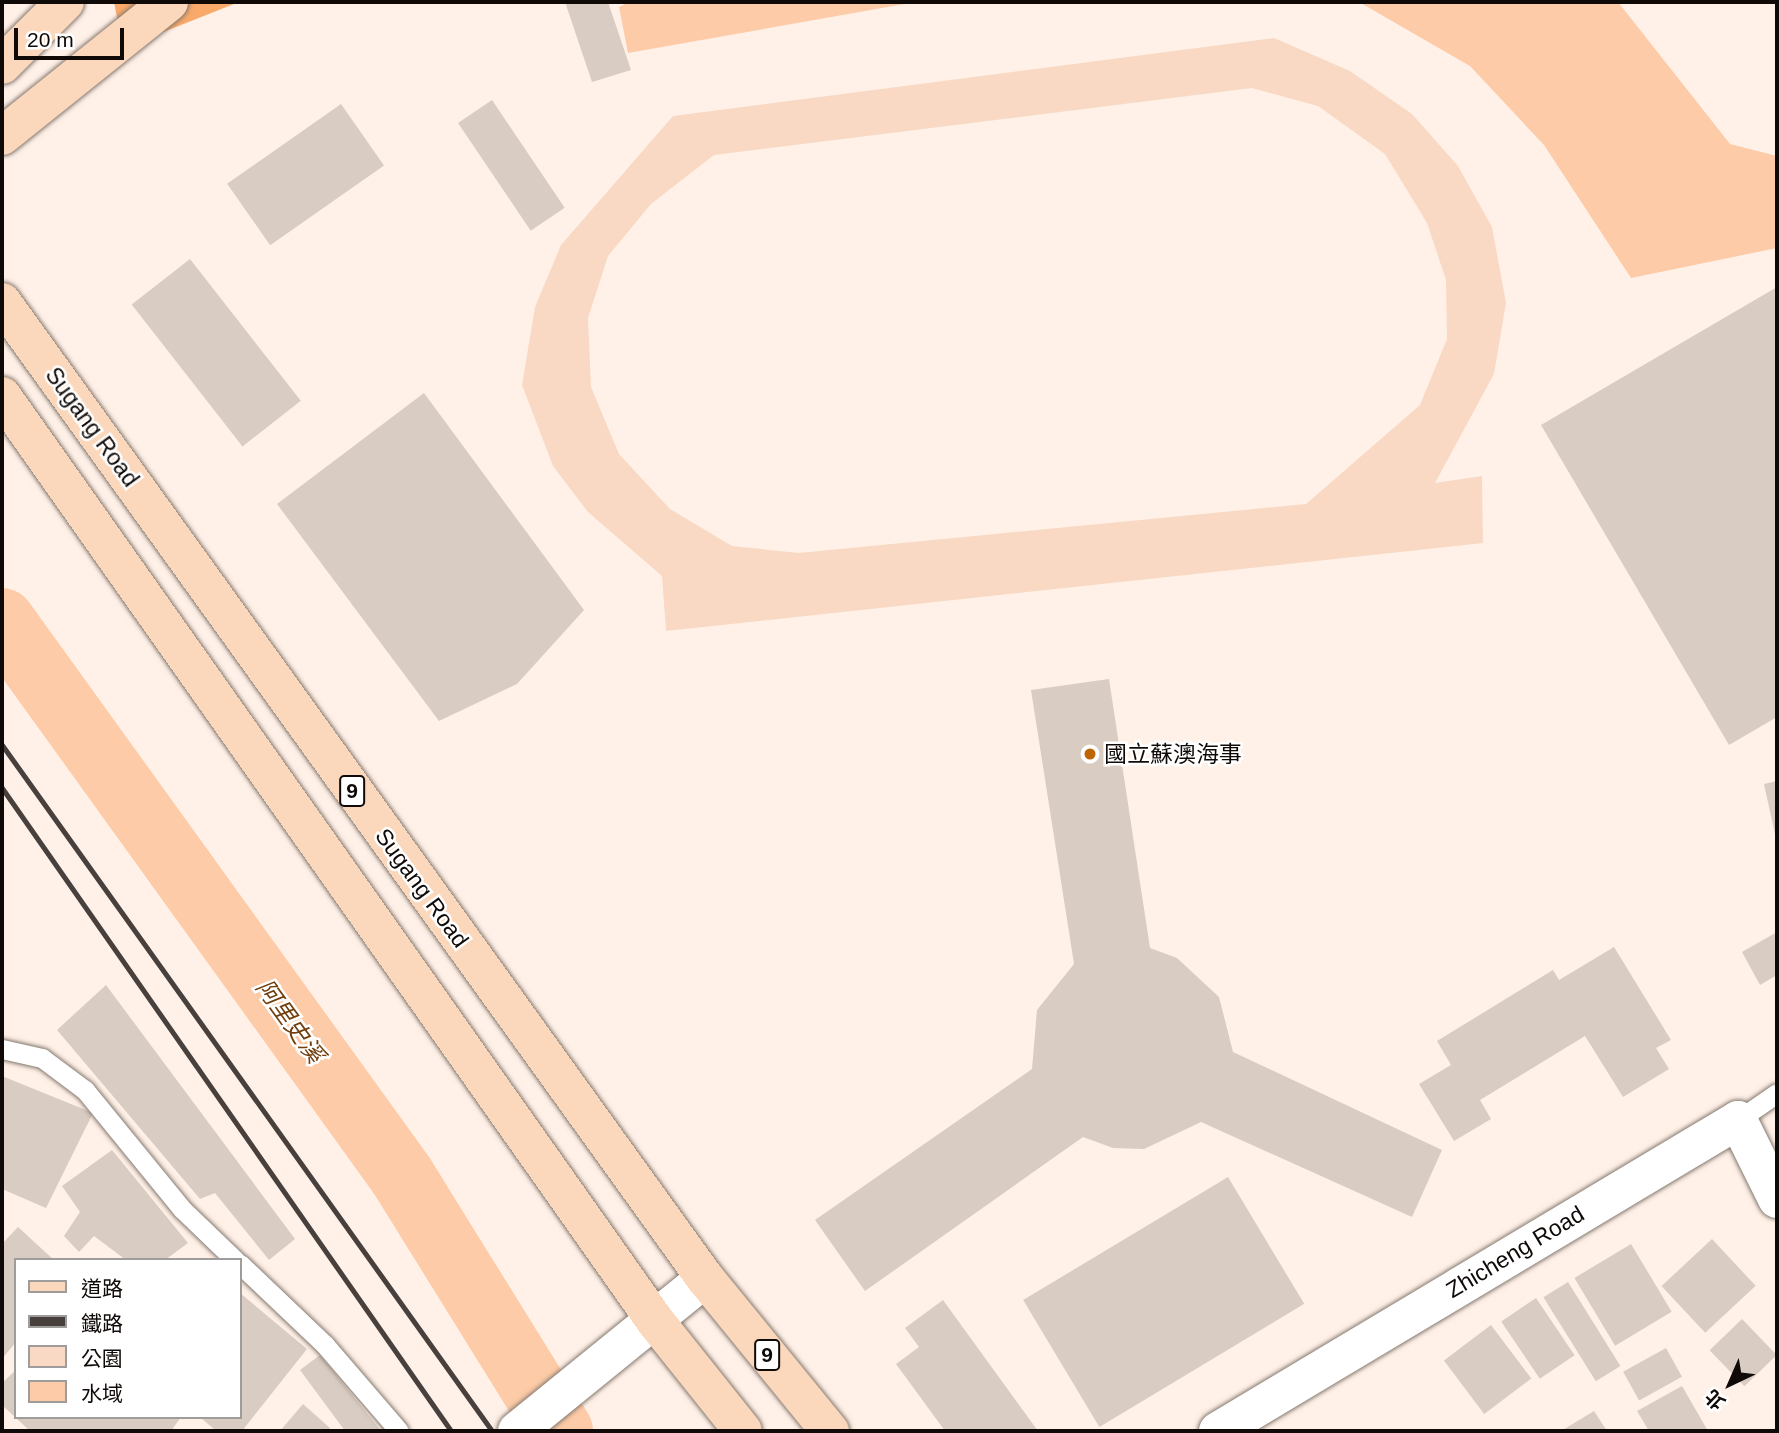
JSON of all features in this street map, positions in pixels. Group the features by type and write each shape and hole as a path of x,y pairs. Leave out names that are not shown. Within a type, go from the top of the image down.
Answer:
{"main road":[{"path":"2,65 65,2"},
{"path":"2,136 169,2"},
{"name":"Sugang Road","path":"2,302 403,864 705,1278 830,1431"},
{"path":"2,396 656,1322 743,1431"},
{"path":"355,895 403,864"}],"street":[{"path":"1738,1120 1777,1199"},
{"name":"Zhicheng Road","path":"1218,1431 1738,1120"},
{"path":"517,1431 656,1322 705,1278"}],"lane":[{"path":"2,1049 43,1058 85,1090 182,1209 233,1258"},
{"path":"1738,1120 1777,1093"},
{"path":"242,1266 325,1345 399,1431"}],"green space":[{"path":"1274,38 1350,71 1412,114 1458,166 1492,227 1506,303 1494,374 1435,483 1482,476 1483,543 666,631 662,576 588,512 553,466 522,385 535,307 561,245 673,116","holes":["1252,88 1318,106 1385,154 1427,223 1446,280 1447,339 1420,405 1306,504 799,553 732,546 670,509 619,454 591,387 588,318 608,256 651,204 714,155"]}],"shaded area":[{"path":"114,2 239,2 123,48"}],"water":[{"path":"629,2 916,2 628,53 619,7"},
{"path":"1359,2 1618,2 1730,144 1777,156 1777,248 1631,278 1544,145 1470,66"}],"building":[{"path":"565,2 608,2 631,70 592,82"},
{"path":"492,100 565,208 531,231 458,123"},
{"path":"341,104 384,165 270,245 227,184"},
{"path":"190,259 301,401 243,446 132,305"},
{"path":"1777,287 1777,717 1729,745 1541,425"},
{"path":"424,393 584,610 517,684 439,721 277,504"},
{"path":"1109,679 1150,948 1177,958 1219,997 1233,1052 1442,1150 1412,1217 1201,1122 1144,1149 1113,1148 1083,1137 865,1291 815,1220 1032,1069 1037,1010 1074,964 1031,690"},
{"path":"1777,781 1777,839 1776,839 1764,784"},
{"path":"1777,932 1777,975 1760,985 1742,952"},
{"path":"1614,947 1671,1040 1656,1048 1669,1069 1623,1097 1585,1036 1480,1100 1491,1119 1454,1141 1419,1084 1451,1065 1437,1041 1553,970 1559,980"},
{"path":"106,985 295,1239 269,1260 215,1193 200,1199 57,1030"},
{"path":"2,1076 93,1113 46,1208 2,1189"},
{"path":"112,1150 188,1243 168,1258 123,1258 94,1236 79,1252 64,1236 80,1212 62,1186"},
{"path":"1228,1177 1304,1304 1099,1427 1023,1300"},
{"path":"18,1227 52,1258 14,1258 14,1344 2,1359 2,1244"},
{"path":"1712,1239 1756,1286 1705,1333 1662,1286"},
{"path":"1631,1244 1672,1312 1615,1346 1574,1278"},
{"path":"1568,1282 1620,1366 1596,1381 1543,1297"},
{"path":"242,1295 307,1349 242,1431 216,1431 202,1419 242,1419"},
{"path":"1536,1298 1575,1355 1540,1379 1501,1321"},
{"path":"943,1300 1038,1431 945,1431 896,1364 919,1347 905,1328"},
{"path":"1742,1319 1777,1355 1744,1386 1710,1350"},
{"path":"1491,1325 1531,1379 1484,1414 1444,1361"},
{"path":"1666,1348 1682,1377 1639,1401 1623,1372"},
{"path":"320,1355 381,1431 345,1431 300,1370"},
{"path":"14,1372 14,1416 2,1405 2,1383"},
{"path":"1682,1386 1708,1431 1649,1431 1637,1411"},
{"path":"303,1404 330,1428 328,1431 280,1431"},
{"path":"1594,1411 1607,1431 1561,1431"},
{"path":"17,1419 180,1419 171,1431 30,1431"}],"waterway":[{"name":"阿里史溪","path":"2,621 402,1176 560,1431"}],"railway":[{"path":"2,745 492,1431"},
{"path":"2,788 451,1431"}],"place":[{"name":"國立蘇澳海事","path":"1090,754"}]}
